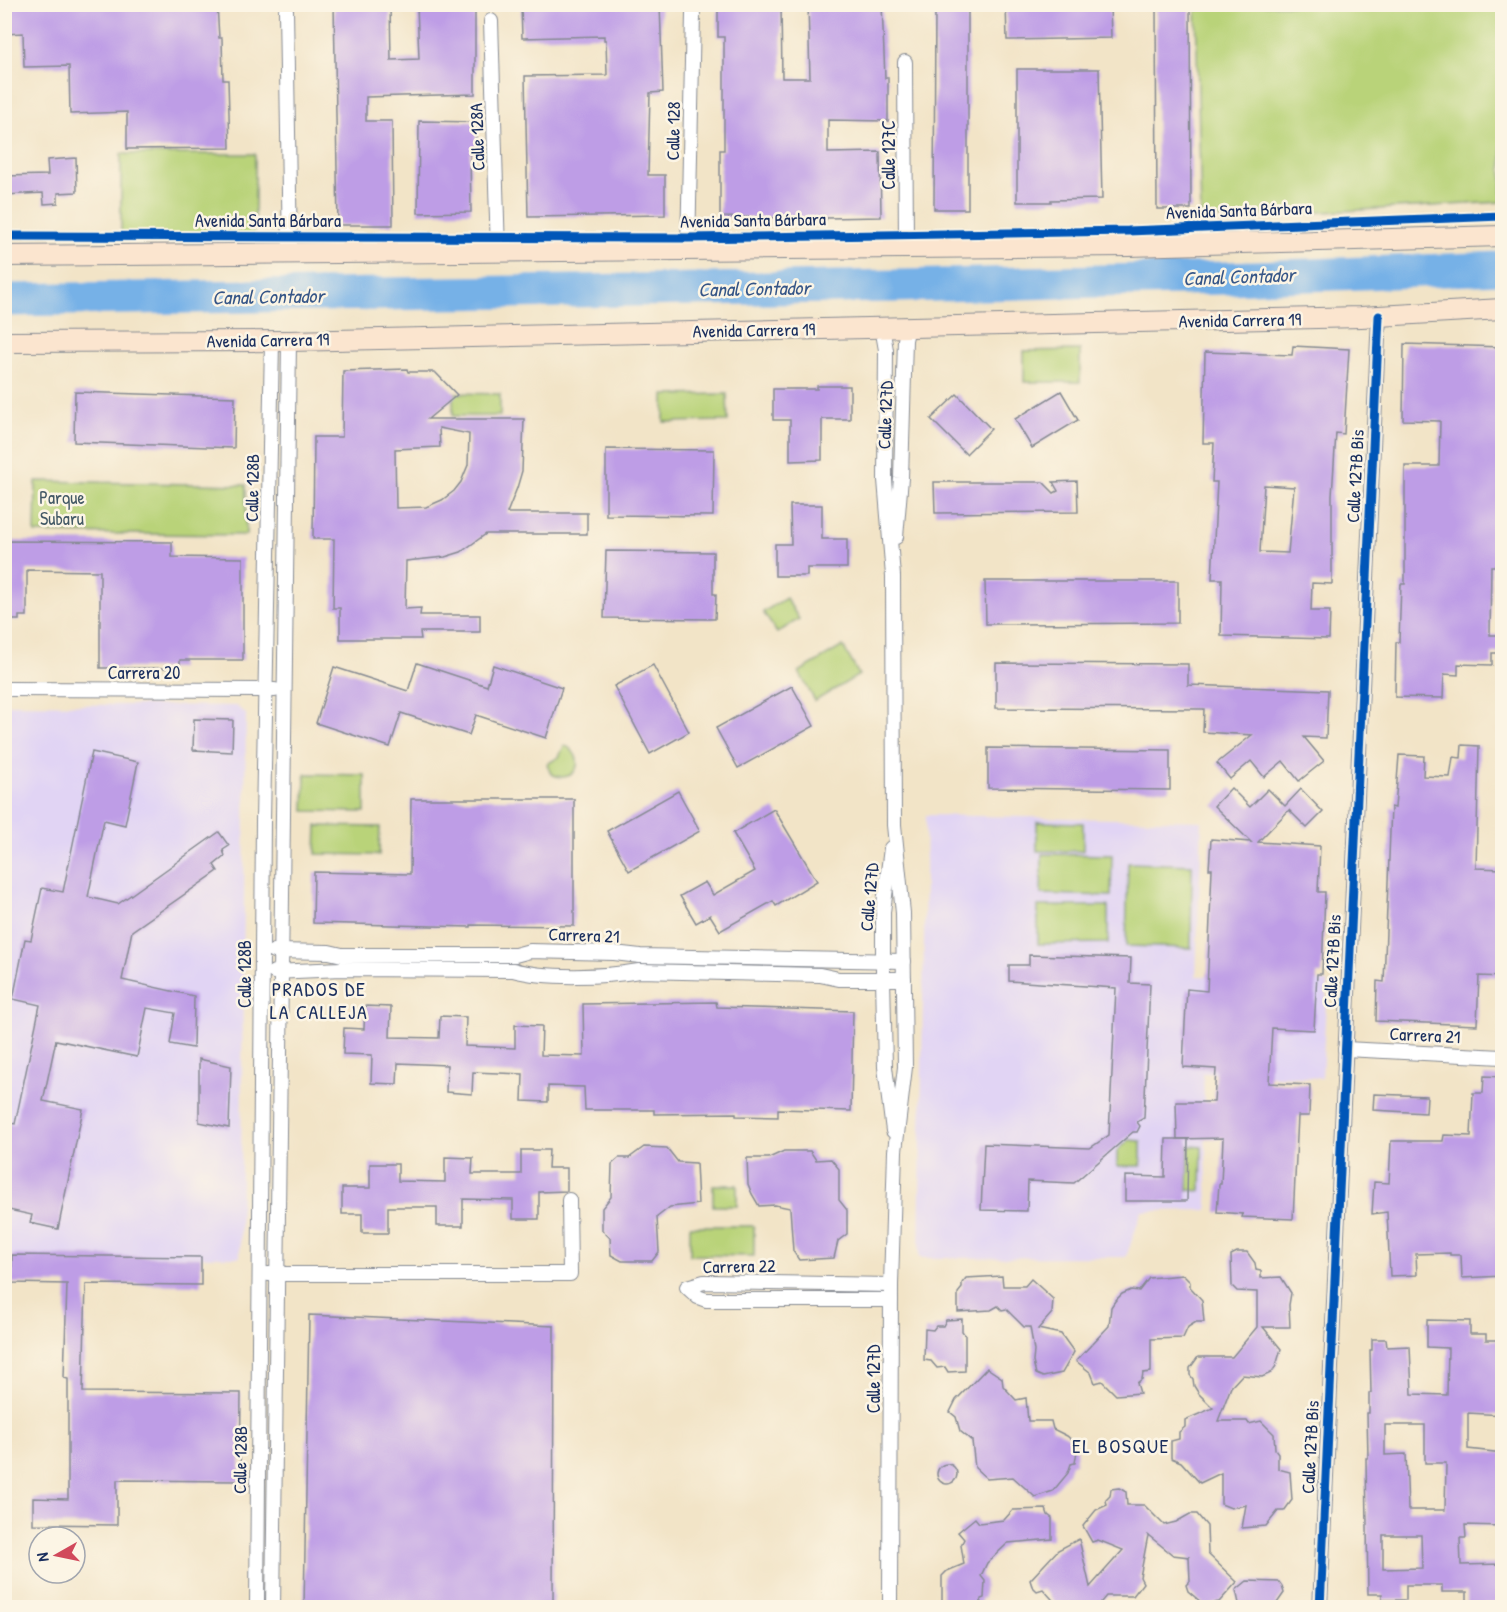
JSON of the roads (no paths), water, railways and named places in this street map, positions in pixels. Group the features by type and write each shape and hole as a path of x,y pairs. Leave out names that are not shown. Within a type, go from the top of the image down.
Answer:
{"main road":[{"path":"4,256 1128,246 1500,237"},
{"path":"1442,313 1503,301"},
{"name":"Avenida Carrera 19","path":"4,342 281,341 1380,316 1503,309"}],"street":[{"path":"286,10 290,254"},
{"name":"Calle 128","path":"688,250 693,14"},
{"name":"Calle 128A","path":"491,21 498,252"},
{"name":"Calle 127C","path":"905,62 906,248"},
{"name":"Calle 127B Bis","path":"1320,1608 1380,316"},
{"name":"Calle 127D","path":"882,327 886,350 885,480 893,576 894,825 903,913 905,1067 895,1151 891,1284 890,1608"},
{"name":"Calle 127D","path":"893,576 901,478 905,350 908,327"},
{"name":"Calle 128B","path":"273,1608 284,690 281,341"},
{"name":"Calle 128B","path":"257,1608 266,690 281,341"},
{"name":"Carrera 20","path":"4,689 284,690"},
{"name":"Calle 127D","path":"894,825 883,912 883,978 885,1067 895,1151"},
{"name":"Carrera 21","path":"263,952 329,952 342,955 515,955 530,951 614,953 640,956 904,961"},
{"path":"263,973 341,969 513,970 529,975 614,976 639,971 820,975 839,979 904,979"},
{"name":"Carrera 21","path":"1345,1049 1503,1057"},
{"path":"260,1274 570,1275 569,1200"},
{"name":"Carrera 22","path":"891,1284 704,1282 687,1287 698,1297 706,1300 891,1300"}],"waterway":[{"name":"Canal Contador","path":"4,300 897,286 1227,278 1502,268"}],"district":[{"name":"PRADOS DE LA CALLEJA","path":"319,1000"},
{"name":"EL BOSQUE","path":"1121,1445"}],"park label":[{"name":"Parque Subaru","path":"62,507"}]}
